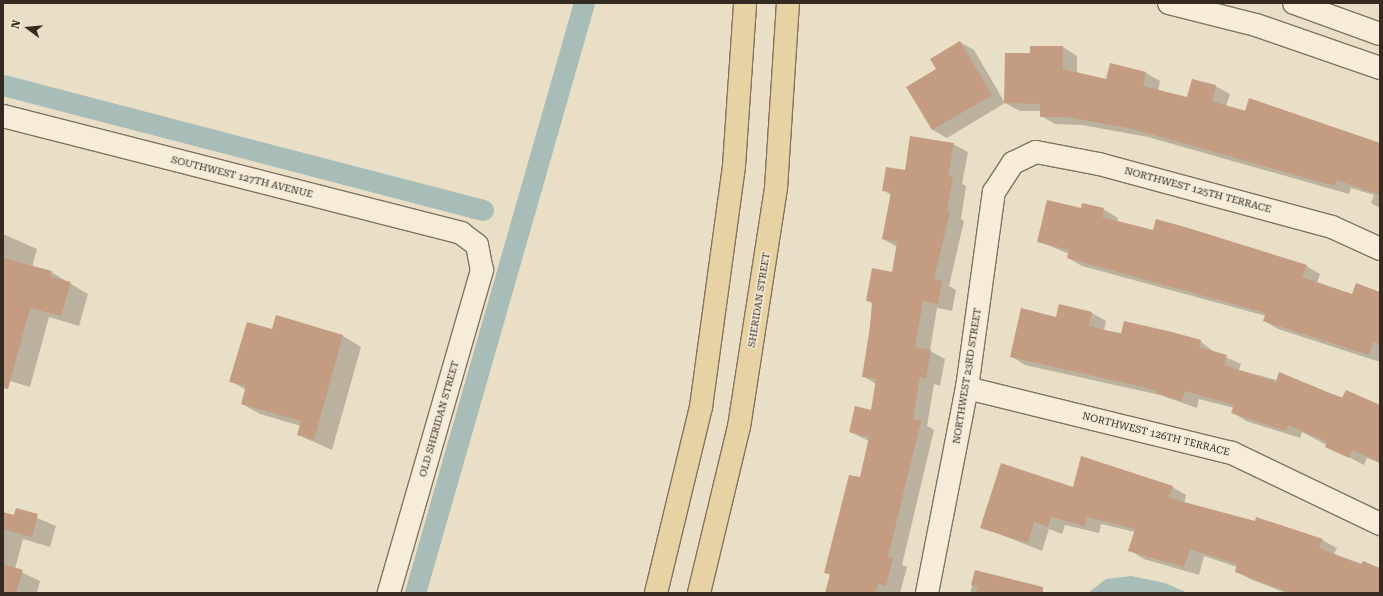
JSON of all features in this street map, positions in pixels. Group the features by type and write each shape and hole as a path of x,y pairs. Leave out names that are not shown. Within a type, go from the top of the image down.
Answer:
{"main road":[{"path":"656,593 701,407 734,166 745,3"},
{"name":"SHERIDAN STREET","path":"699,593 738,427 776,188 788,3"}],"street":[{"path":"1169,3 1256,26 1380,68"},
{"path":"1294,3 1380,34"},
{"name":"SOUTHWEST 127TH AVENUE","path":"3,116 461,233 477,245"},
{"name":"NORTHWEST 125TH TERRACE","path":"1013,163 1036,152 1099,164 1332,227 1380,249"},
{"name":"NORTHWEST 23RD STREET","path":"926,593 967,388 994,192 1013,163"},
{"name":"OLD SHERIDAN STREET","path":"389,593 482,270 477,245"},
{"name":"NORTHWEST 126TH TERRACE","path":"967,388 1232,453 1380,524"}],"water":[{"path":"1131,576 1165,583 1188,593 1088,593 1106,579"}],"building":[{"path":"960,41 992,95 932,130 906,87 936,69 930,59"},
{"path":"1030,46 1063,46 1063,69 1106,79 1110,63 1146,72 1143,86 1187,97 1192,79 1216,85 1212,101 1245,111 1249,98 1380,143 1380,195 1337,180 1335,186 1133,129 1067,117 1040,117 1040,104 1004,103 1005,53 1030,53"},
{"path":"910,136 954,143 948,176 953,177 947,211 950,212 934,279 942,281 938,304 923,301 915,347 931,350 926,378 920,377 913,419 921,421 888,557 893,558 886,586 878,584 875,593 825,593 830,574 824,573 849,475 860,477 869,437 849,432 855,406 871,410 876,379 862,377 870,328 872,302 866,301 872,268 892,272 897,242 882,239 891,192 882,191 886,167 905,170"},
{"path":"1047,200 1081,208 1082,203 1104,208 1102,217 1153,230 1156,219 1185,227 1307,265 1302,277 1352,294 1356,283 1380,292 1380,344 1373,342 1369,355 1263,321 1266,313 1067,258 1069,250 1037,242"},
{"path":"3,258 52,271 50,277 71,282 61,316 30,308 8,389 3,388"},
{"path":"1059,304 1092,312 1089,326 1121,334 1124,321 1172,332 1201,340 1199,347 1227,355 1224,365 1276,382 1279,372 1342,398 1346,390 1380,405 1380,462 1353,450 1349,458 1325,447 1327,442 1288,425 1286,431 1231,413 1234,405 1185,391 1182,401 1155,393 1156,390 1010,357 1021,308 1056,317"},
{"path":"276,315 343,335 314,440 297,435 301,421 241,404 246,386 229,382 247,322 272,329"},
{"path":"1081,456 1173,486 1169,498 1255,521 1256,517 1323,539 1319,548 1361,565 1363,561 1380,568 1380,593 1291,593 1235,572 1237,564 1190,549 1184,567 1128,551 1135,529 1087,517 1085,526 1051,517 1048,527 1034,522 1028,543 980,528 1001,463 1073,487"},
{"path":"16,508 38,514 32,537 3,529 3,512 14,515"},
{"path":"3,564 23,570 16,593 3,593"},
{"path":"975,570 1043,587 1043,593 976,593 978,587 971,585"}],"waterway":[{"path":"415,593 584,3"},
{"path":"3,85 483,210"}]}
